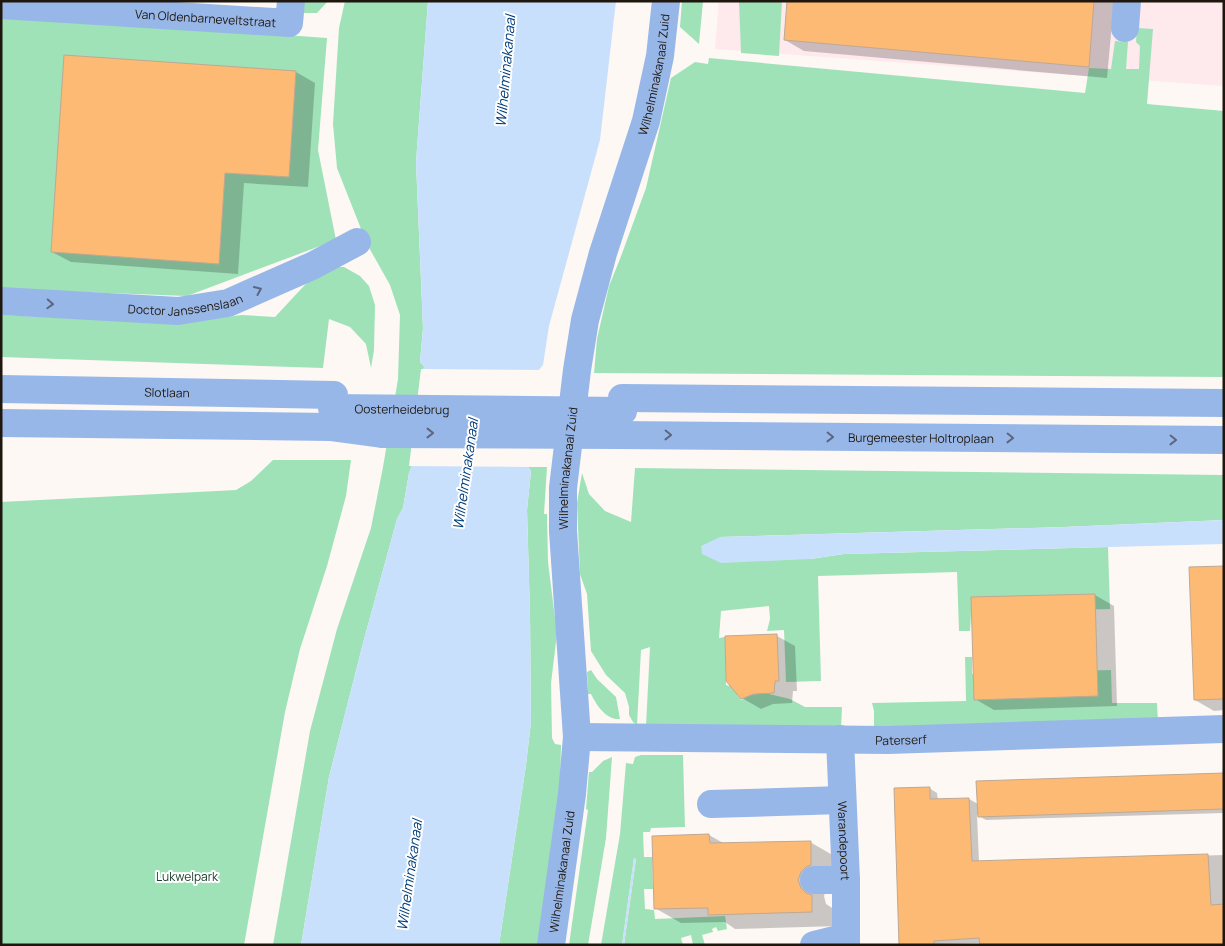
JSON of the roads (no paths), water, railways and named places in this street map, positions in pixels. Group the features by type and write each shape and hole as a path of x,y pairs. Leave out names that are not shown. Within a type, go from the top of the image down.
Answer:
{"street":[{"name":"Wilhelminakanaal Zuid","path":"551,945 572,794 577,736 563,531 563,488 577,370 586,320 603,253 646,121 660,56 666,1"},
{"path":"1124,28 1127,1"},
{"name":"Van Oldenbarneveltstraat","path":"1,5 290,12"},
{"name":"Doctor Janssenslaan","path":"1,301 178,311 228,303 312,266 357,242"},
{"name":"Slotlaan","path":"1,390 332,417"},
{"path":"621,415 1224,403"},
{"name":"Slotlaan","path":"1,404 332,417"},
{"name":"Oosterheidebrug","path":"332,417 621,415"},
{"name":"Oosterheidebrug","path":"332,417 382,434 621,415"},
{"name":"Burgemeester Holtroplaan","path":"621,415 1224,415"},
{"name":"Burgemeester Holtroplaan","path":"621,415 1224,440"},
{"path":"1,423 332,417"},
{"path":"1,436 332,417"},
{"name":"Paterserf","path":"577,736 888,740 1224,729"},
{"name":"Warandepoort","path":"840,739 846,880 846,941"},
{"path":"711,804 842,800"},
{"path":"814,880 846,880"},
{"path":"814,945 846,941"}],"water":[{"name":"Wilhelminakanaal","path":"428,1 616,1 600,140 549,326 543,365 538,371 526,465 531,471 527,510 531,722 526,765 499,945 301,945 329,777 397,519 403,508 411,468 424,366 420,362 423,328 416,162"},
{"path":"1224,520 1224,544 844,554 810,559 721,563 702,554 701,546 720,537 1064,527"},
{"path":"634,858 636,859 624,945 622,945"}],"park label":[{"name":"Lukwelpark","path":"187,876"}]}
